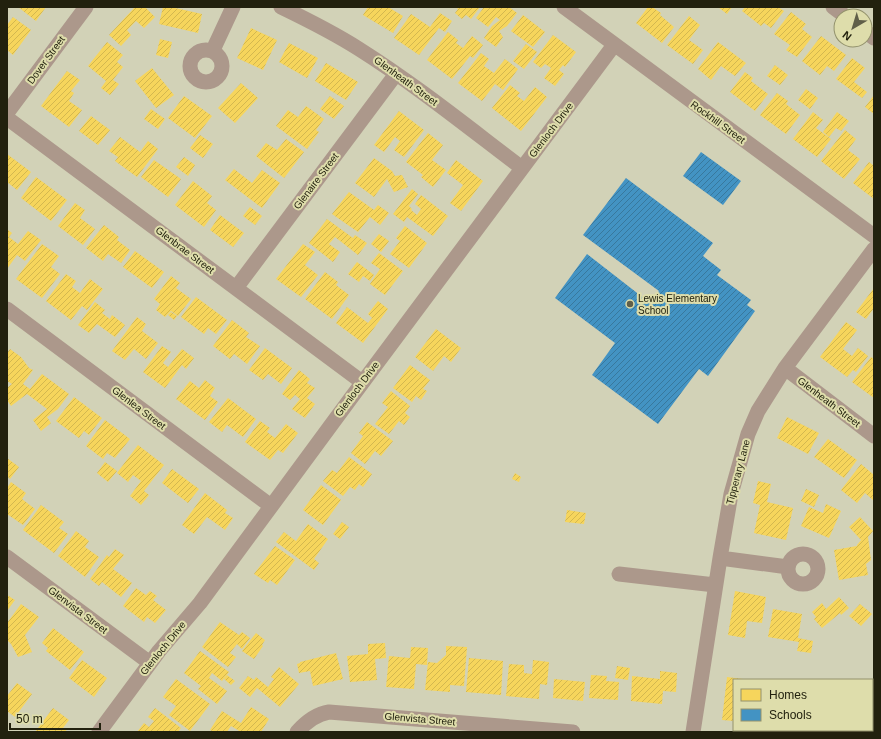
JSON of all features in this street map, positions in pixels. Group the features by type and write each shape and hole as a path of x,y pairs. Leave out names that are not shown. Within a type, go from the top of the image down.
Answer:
{"street":[{"name":"Dover Street","path":"7,113 86,7"},
{"path":"213,50 233,7"},
{"name":"Glenheath Street","path":"281,7 359,48 522,168"},
{"name":"Rockhill Street","path":"564,7 874,236"},
{"name":"Glenloch Drive","path":"98,732 150,663 200,603 362,382 614,45"},
{"name":"Glenaire Street","path":"236,288 396,74"},
{"name":"Glenbrae Street","path":"7,118 362,382"},
{"name":"Tipperary Lane","path":"693,732 715,585 731,494 748,434 758,410 785,368 874,249"},
{"name":"Glenlea Street","path":"7,309 271,506"},
{"name":"Glenheath Street","path":"785,368 874,436"},
{"name":"Glenvista Street","path":"7,557 150,663"},
{"path":"720,558 788,567"},
{"path":"619,574 715,585"},
{"name":"Glenvista Street","path":"297,732 302,726 320,713 329,712 573,732"}],"building: Homes":[{"path":"18,7 46,7 36,21"},
{"path":"135,7 145,7 155,17 144,28 136,21 127,30 131,35 121,46 109,35"},
{"path":"163,7 171,7 202,14 198,33 159,24"},
{"path":"368,7 388,7 403,16 393,33 363,15"},
{"path":"456,7 480,7 471,19 466,15 462,19 455,13 458,9"},
{"path":"484,7 509,7 517,13 507,26 499,31 503,37 496,47 484,38 492,26 500,20 496,17 488,27 476,18"},
{"path":"648,7 652,7 661,13 660,15 674,27 662,43 636,23"},
{"path":"718,7 732,7 727,14"},
{"path":"745,7 778,7 784,11 771,28 764,23 761,26 742,11"},
{"path":"791,12 806,24 802,29 812,37 797,57 786,50 790,45 774,34"},
{"path":"440,13 452,21 445,32 439,28 419,55 394,38 411,14 430,27"},
{"path":"523,15 545,32 533,47 511,31"},
{"path":"689,16 700,25 689,40 703,50 693,64 667,45"},
{"path":"13,17 31,30 13,55 7,50 7,25"},
{"path":"251,28 277,40 263,70 237,58"},
{"path":"448,32 458,40 456,43 463,48 472,36 483,45 473,58 470,56 452,79 427,60"},
{"path":"553,35 576,52 565,67 563,65 559,70 564,74 555,86 544,78 551,68 545,64 541,68 533,62"},
{"path":"821,36 833,45 833,48 837,48 846,55 834,71 827,66 820,75 802,61"},
{"path":"160,39 172,42 168,58 156,55"},
{"path":"107,42 123,55 117,62 123,67 113,80 119,84 110,95 101,88 106,81 88,66"},
{"path":"718,42 746,63 735,76 721,66 711,80 698,69"},
{"path":"289,43 318,58 307,78 279,62"},
{"path":"526,44 537,52 524,69 513,61"},
{"path":"481,53 489,59 484,66 494,73 505,59 518,69 503,90 495,84 482,101 458,83"},
{"path":"852,58 865,68 854,82 867,92 862,98 836,79"},
{"path":"326,63 358,82 346,100 315,81"},
{"path":"775,65 788,75 780,85 767,76"},
{"path":"152,68 174,95 156,108 135,81"},
{"path":"67,71 80,80 71,91 74,93 69,101 82,110 69,127 41,106"},
{"path":"745,72 753,78 751,81 768,94 755,111 730,92"},
{"path":"241,83 258,98 235,123 218,108"},
{"path":"510,85 520,93 517,96 524,101 535,87 547,97 521,131 492,108"},
{"path":"806,89 818,98 810,109 798,100"},
{"path":"777,93 788,101 786,104 800,115 786,134 760,115"},
{"path":"874,95 874,114 865,107"},
{"path":"184,96 212,116 195,138 168,118"},
{"path":"330,96 344,106 334,119 320,109"},
{"path":"306,106 324,119 316,130 319,132 307,149 276,126 288,110 298,117"},
{"path":"151,109 165,119 158,129 144,119"},
{"path":"399,111 424,130 404,157 394,150 400,141 395,137 384,152 374,145"},
{"path":"813,112 823,120 816,128 831,139 817,157 793,139"},
{"path":"837,112 849,121 841,131 836,128 829,137 823,132"},
{"path":"91,116 110,130 98,145 79,131"},
{"path":"845,130 856,139 848,150 860,159 844,179 821,161"},
{"path":"428,133 443,145 432,160 446,170 433,187 421,177 423,175 406,162"},
{"path":"200,135 213,144 203,158 190,148"},
{"path":"120,137 140,152 148,141 158,149 137,177 115,161 118,157 109,151"},
{"path":"286,139 304,152 284,178 256,156 266,143 277,150"},
{"path":"7,154 31,172 17,190 7,182"},
{"path":"184,157 195,165 188,176 176,167"},
{"path":"374,158 392,171 395,176 402,175 408,187 394,192 387,179 374,197 355,183"},
{"path":"154,160 181,179 168,197 141,177"},
{"path":"456,160 483,181 461,211 450,203 463,185 447,173"},
{"path":"869,162 874,166 874,199 853,183"},
{"path":"234,169 252,183 262,170 280,183 262,208 225,180"},
{"path":"36,177 67,200 51,221 21,198"},
{"path":"193,181 212,196 207,203 216,210 204,227 175,205"},
{"path":"412,189 418,194 409,206 417,215 421,209 415,204 421,195 448,216 433,236 407,217 404,222 393,214"},
{"path":"349,192 374,210 378,205 389,213 380,225 370,217 358,232 332,214"},
{"path":"75,203 85,210 80,218 95,229 83,245 58,226"},
{"path":"250,207 262,216 255,225 243,216"},
{"path":"220,215 244,233 233,247 210,230"},
{"path":"327,219 353,238 355,235 367,243 358,255 335,237 329,244 340,252 333,262 309,243"},
{"path":"104,225 119,237 117,240 130,250 121,263 108,254 103,261 86,248"},
{"path":"405,226 427,243 409,268 390,254 400,241 396,238"},
{"path":"7,229 12,233 9,237 18,244 28,231 41,240 25,261 17,255 7,269"},
{"path":"379,234 389,241 381,252 371,244"},
{"path":"42,244 59,256 51,267 60,274 42,298 16,279"},
{"path":"303,244 315,252 305,265 318,275 301,297 276,279"},
{"path":"135,251 164,272 152,288 123,267"},
{"path":"379,253 403,271 385,295 370,284 380,269 371,263"},
{"path":"357,262 374,275 370,281 363,276 359,282 348,274"},
{"path":"325,272 338,282 336,285 349,295 332,319 305,299"},
{"path":"66,274 76,281 72,287 80,293 90,279 103,289 87,310 82,306 71,320 46,301"},
{"path":"171,276 180,283 176,288 191,299 178,316 171,311 165,317 156,310 160,304 154,299"},
{"path":"874,288 874,308 866,319 856,312"},
{"path":"196,297 227,320 216,334 208,328 204,334 181,317"},
{"path":"378,301 388,309 363,343 336,323 347,307 368,323 372,318 368,314"},
{"path":"95,302 105,310 102,313 110,319 112,315 125,325 115,337 97,324 89,333 78,325"},
{"path":"171,312 177,316 174,320 168,315"},
{"path":"137,317 146,324 142,331 158,343 146,359 134,349 125,360 112,351"},
{"path":"232,320 249,333 246,337 260,346 247,364 234,354 230,359 213,346"},
{"path":"846,322 857,330 843,349 852,356 858,348 868,356 856,372 853,370 847,377 820,357"},
{"path":"436,329 461,348 451,362 444,356 433,371 415,357"},
{"path":"162,346 171,352 163,363 168,367 182,349 194,358 186,369 182,365 165,388 143,372"},
{"path":"265,348 292,368 281,384 268,374 263,380 249,370"},
{"path":"10,349 21,357 29,368 33,370 23,384 30,389 42,374 69,394 58,409 47,417 51,423 41,431 33,420 47,409 27,394 11,406 7,400 7,388 12,384 7,381 7,353"},
{"path":"871,357 874,359 874,398 852,382"},
{"path":"410,365 430,380 423,389 427,391 421,400 416,396 412,402 393,388"},
{"path":"299,370 310,379 307,383 315,388 307,398 315,404 305,418 292,409 300,399 295,395 290,400 282,394"},
{"path":"205,380 215,388 210,396 218,402 205,420 176,399 190,381 199,388"},
{"path":"391,391 410,406 405,413 410,417 404,425 399,421 389,434 375,424 388,407 382,403"},
{"path":"74,397 102,418 89,435 84,431 79,438 56,421"},
{"path":"228,398 256,419 243,437 227,425 222,432 209,422"},
{"path":"787,417 819,433 808,454 777,438"},
{"path":"105,420 130,439 115,458 107,453 103,459 86,446"},
{"path":"260,421 270,428 267,432 275,438 286,424 298,433 283,453 278,450 270,460 245,442"},
{"path":"367,422 393,441 381,456 375,451 365,464 351,453 363,436 359,433"},
{"path":"828,439 857,460 844,478 814,457"},
{"path":"138,445 164,465 144,491 149,495 141,505 130,496 141,481 133,475 128,482 117,473"},
{"path":"349,457 372,474 363,487 359,484 355,490 350,487 343,496 323,481 332,470 337,473"},
{"path":"7,458 19,467 10,479 7,476"},
{"path":"105,462 117,471 108,482 97,473"},
{"path":"861,464 874,475 874,501 865,493 857,503 841,490"},
{"path":"172,469 199,489 188,503 162,483"},
{"path":"515,473 521,477 519,482 512,479"},
{"path":"758,481 771,484 767,502 793,508 786,540 754,533 760,505 753,503"},
{"path":"11,482 26,493 22,499 35,509 23,525 7,514 7,488"},
{"path":"321,485 341,500 323,525 303,510"},
{"path":"806,489 819,495 814,507 801,501"},
{"path":"205,493 227,510 225,513 233,518 225,530 207,517 194,534 182,525"},
{"path":"826,504 841,511 829,538 801,526 809,507 823,513"},
{"path":"41,505 64,522 59,528 68,534 54,553 23,530"},
{"path":"567,510 586,513 584,524 565,522"},
{"path":"860,517 873,531 868,537 871,560 866,564 868,575 839,580 834,550 857,546 861,540 849,527"},
{"path":"342,522 349,527 340,539 333,534"},
{"path":"308,524 328,539 314,559 319,563 314,570 276,542 284,532 296,541"},
{"path":"76,531 89,541 85,547 99,557 85,577 58,556"},
{"path":"275,546 295,560 277,585 270,580 268,583 254,574"},
{"path":"115,549 124,555 113,569 132,583 121,597 102,582 99,586 90,579 107,555 109,557"},
{"path":"136,588 146,595 150,591 157,596 153,600 166,610 155,623 147,617 144,622 123,606"},
{"path":"735,591 766,597 762,623 747,621 745,638 728,635"},
{"path":"7,595 15,600 7,611"},
{"path":"839,597 849,608 841,615 840,613 822,628 814,619 816,617 812,612 822,603 826,609"},
{"path":"21,604 39,617 25,635 32,652 18,657 7,640 7,623"},
{"path":"860,604 872,614 861,626 849,616"},
{"path":"773,609 802,614 798,638 813,641 811,653 797,651 799,642 768,637"},
{"path":"220,622 239,635 242,632 250,638 242,649 237,644 230,653 236,657 228,667 202,647"},
{"path":"53,628 84,652 70,670 46,651 48,648 42,643"},
{"path":"256,633 265,640 262,645 263,646 254,659 242,651"},
{"path":"385,643 386,658 375,659 377,680 350,682 347,656 368,654 368,644"},
{"path":"446,646 467,647 464,686 450,685 450,692 425,690 428,662 437,663 446,655"},
{"path":"411,647 428,648 427,665 416,664 414,689 386,687 389,656 410,658"},
{"path":"200,651 229,672 222,681 212,673 209,678 227,691 217,704 198,689 201,686 184,673"},
{"path":"336,653 343,679 313,686 310,671 299,673 297,664 300,662"},
{"path":"469,658 503,661 501,695 466,692"},
{"path":"82,660 107,678 94,697 69,678"},
{"path":"533,660 549,662 547,685 540,684 539,699 506,696 509,664 524,665 524,673 532,674"},
{"path":"617,666 630,668 628,680 615,678"},
{"path":"279,667 299,684 280,707 257,688 250,697 239,688 248,676 254,680 256,677 268,687 274,679 271,677"},
{"path":"660,671 677,673 676,692 663,691 662,704 631,701 632,676 660,679"},
{"path":"227,675 235,681 231,685 224,679"},
{"path":"591,675 607,676 606,681 619,682 618,700 589,698"},
{"path":"727,677 743,679 733,679 733,721 722,720"},
{"path":"176,679 210,704 190,731 169,715 176,706 163,697"},
{"path":"554,679 585,682 583,701 553,698"},
{"path":"17,683 32,694 15,717 7,711 7,696"},
{"path":"251,707 269,719 261,732 241,732 231,726 227,732 214,732 210,730 222,711 241,723"},
{"path":"53,708 69,720 63,728 68,732 35,732"},
{"path":"155,708 181,728 178,732 137,732 144,723 149,727 154,721 148,717"},
{"path":"852,731 865,731 865,732"}],"building: Schools":[{"path":"701,152 741,181 723,205 683,176"},
{"path":"626,178 713,243 703,256 721,270 717,275 751,300 747,305 755,311 708,376 699,369 658,424 592,375 615,343 555,298 587,254 650,303 659,291 583,235"}],"place":[{"name":"Lewis Elementary School","path":"630,304"}]}
